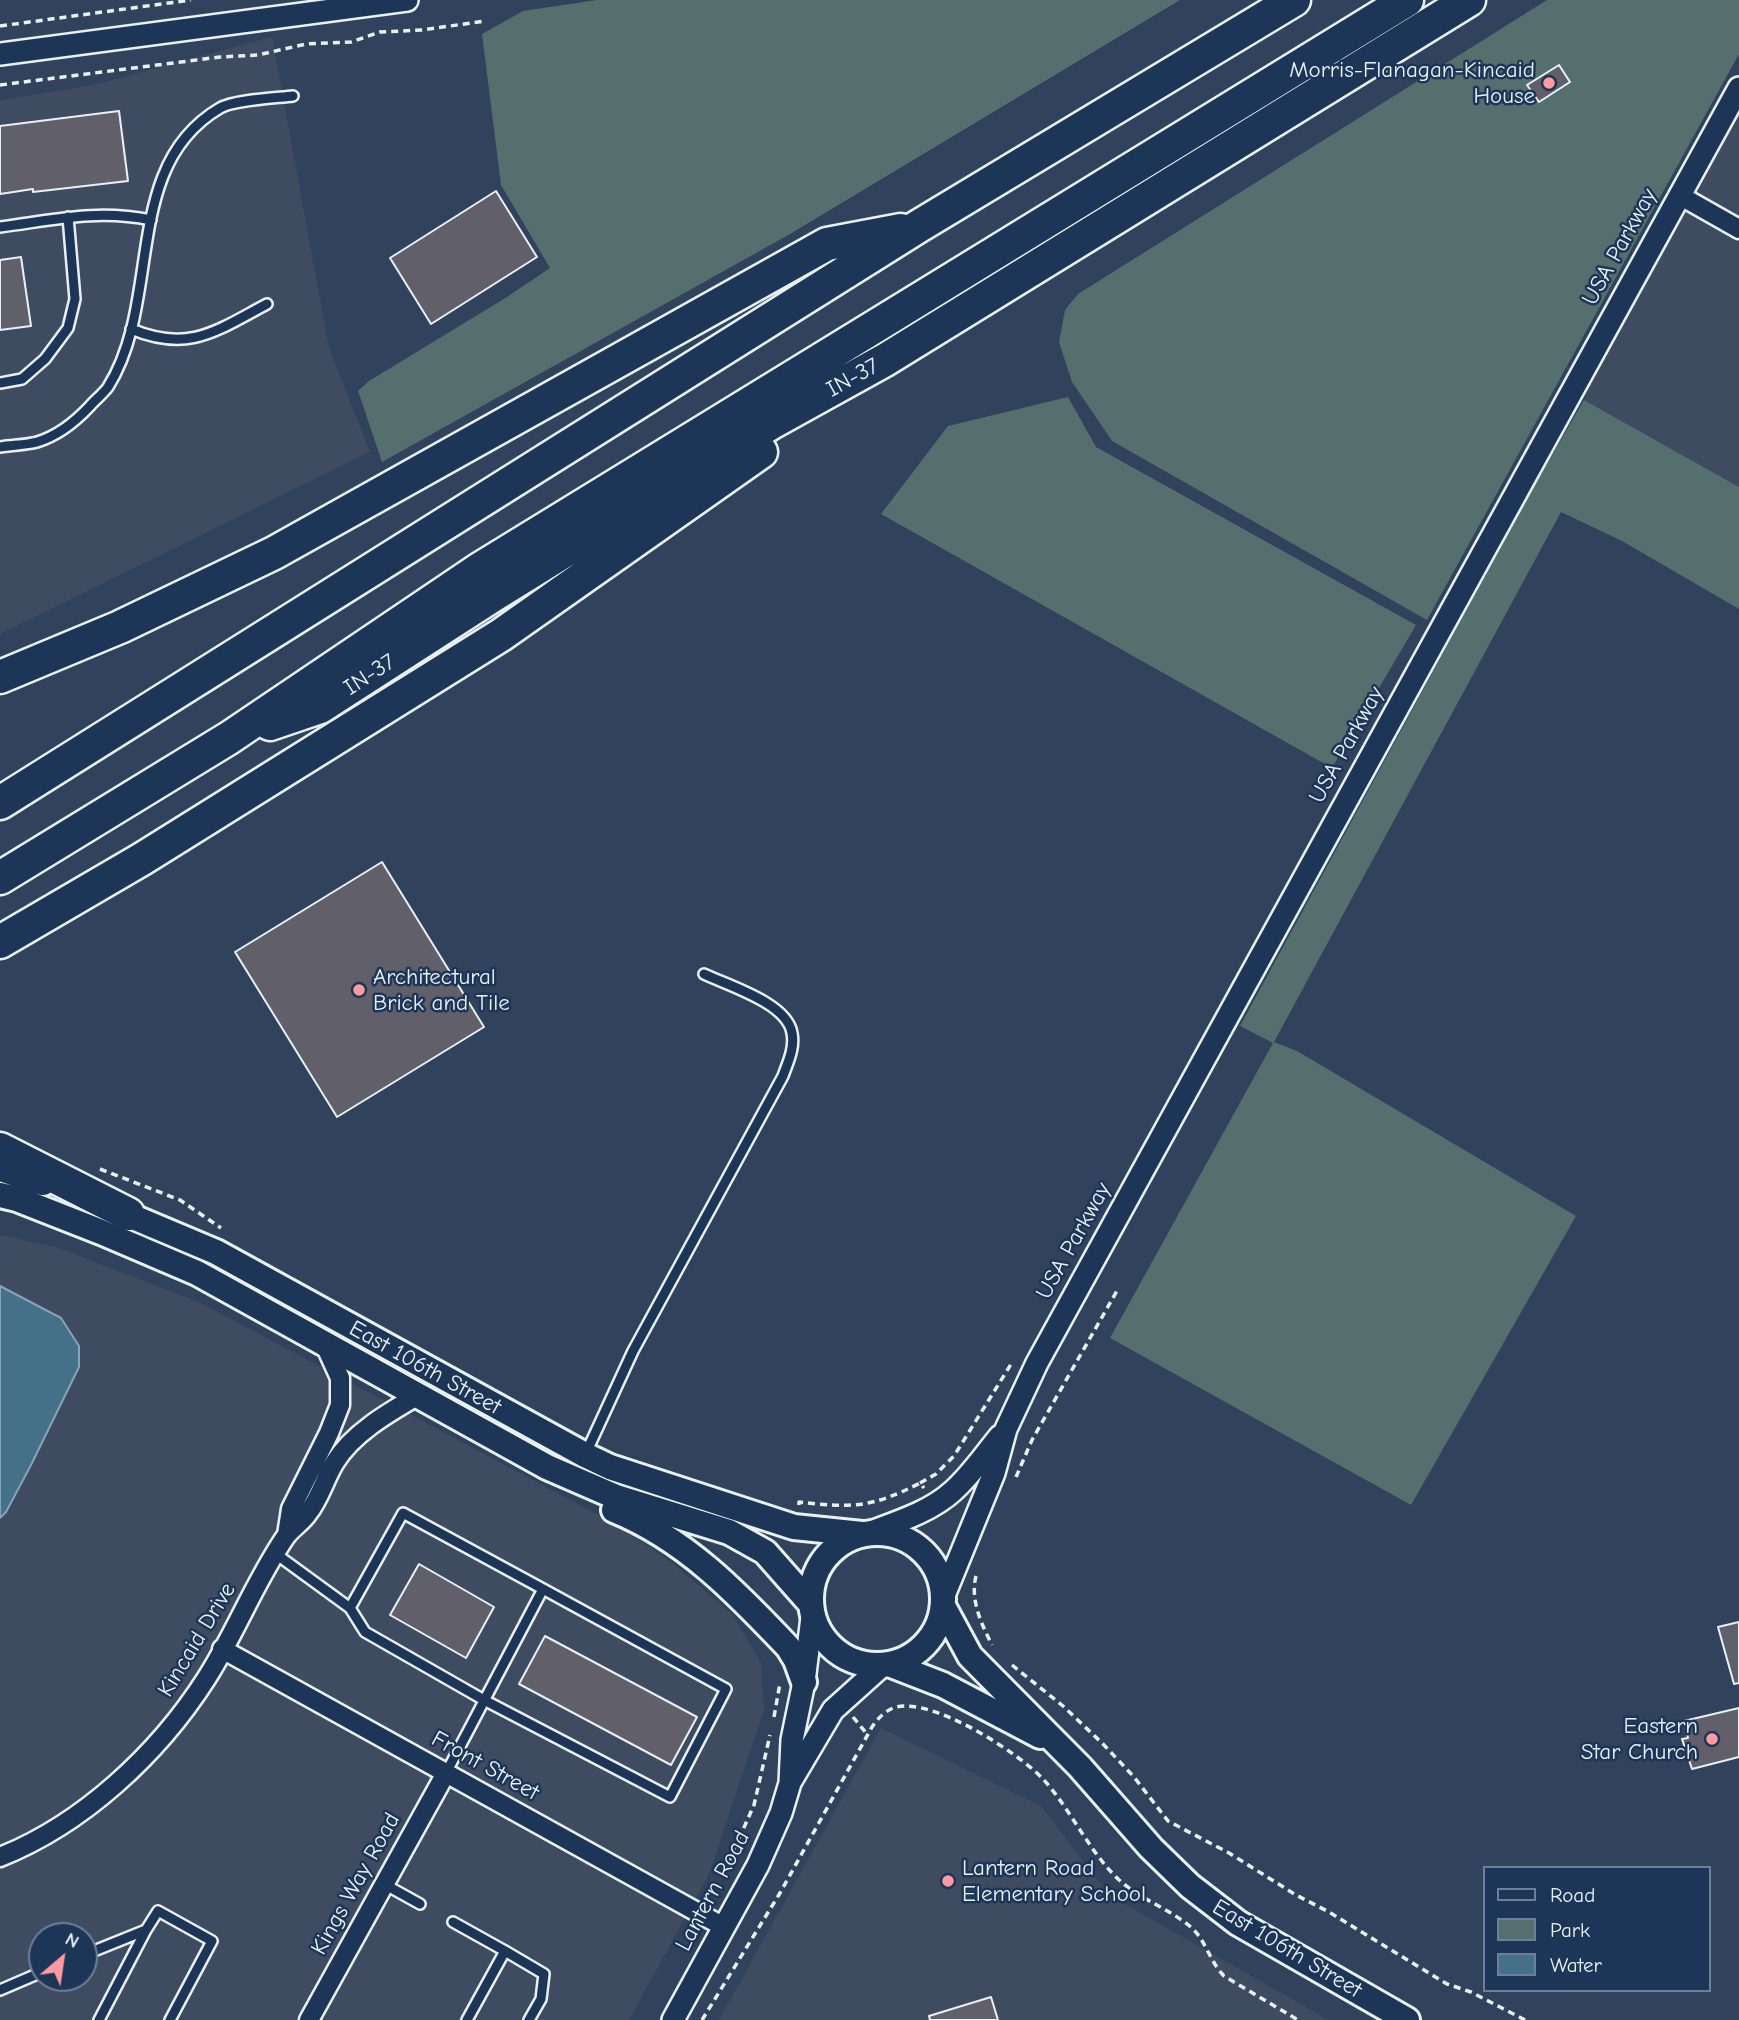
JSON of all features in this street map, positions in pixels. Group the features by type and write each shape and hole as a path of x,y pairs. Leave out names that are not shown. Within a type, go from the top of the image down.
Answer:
{"highway":[{"path":"0,803 919,226 1294,0"},
{"path":"0,878 229,738 478,570 1407,0"},
{"name":"IN-37","path":"229,738 320,707 681,478 773,422 884,360 1469,0"},
{"path":"0,677 120,627 274,553 827,244 919,226"},
{"path":"0,942 142,859 501,635 811,417 884,360"},
{"path":"0,957 142,859"},
{"path":"0,1149 128,1214"}],"main road":[{"name":"East 106th Street","path":"0,1169 128,1214 216,1252 377,1343 610,1467 794,1527 865,1533"},
{"name":"East 106th Street","path":"0,1195 18,1199 102,1232 197,1273 547,1467 616,1497 729,1532 765,1552 811,1610"},
{"path":"547,1467 573,1494 643,1522 693,1554 714,1572 788,1647 796,1660 793,1680"},
{"path":"865,1533 901,1537 920,1549 934,1566 942,1587 943,1602 936,1629 921,1648 911,1656 886,1664 860,1663 839,1653 823,1637 811,1610 813,1580 823,1559 840,1543 865,1533"},
{"name":"East 106th Street","path":"943,1602 970,1656 1059,1746 1169,1867 1214,1906 1407,2020"},
{"name":"East 106th Street","path":"886,1664 943,1685 1059,1746"}],"street":[{"path":"0,54 407,0"},
{"name":"USA Parkway","path":"943,1602 994,1473 1006,1429 1042,1353 1739,88"},
{"path":"1679,195 1739,229"},
{"name":"Kincaid Drive","path":"287,1535 291,1509 340,1405 340,1378 325,1345"},
{"name":"Kincaid Drive","path":"0,1857 64,1823 105,1793 181,1716 207,1677 287,1535 309,1512 336,1460 376,1420 417,1396"},
{"name":"USA Parkway","path":"865,1533 921,1511 945,1498 1006,1429"},
{"name":"Lantern Road","path":"790,1783 793,1680 811,1610"},
{"name":"Front Street","path":"222,1648 724,1927"},
{"name":"Lantern Road","path":"673,2020 769,1844 790,1783 833,1710 886,1664"},
{"name":"Kings Way Road","path":"309,2020 446,1773"}],"lane":[{"path":"0,447 38,442 75,422 107,388 128,343 137,309 154,201 167,162 192,128 223,106 293,96"},
{"path":"0,226 87,214 123,215 151,220"},
{"path":"0,383 22,379 45,359 68,328 75,299 68,217"},
{"path":"131,329 154,338 183,341 209,334 267,304"},
{"path":"584,1455 633,1351 783,1076 792,1050 792,1032 776,1009 704,974"},
{"path":"276,1554 350,1608 365,1632 484,1700 670,1797 726,1689 403,1513 350,1608"},
{"path":"446,1773 543,1588"},
{"path":"384,1884 419,1904"},
{"path":"99,2020 158,1911 212,1941 170,2020"},
{"path":"453,1923 544,1974 541,1999 529,2020"},
{"path":"98,1949 146,1930"},
{"path":"467,2020 505,1951"},
{"path":"0,1990 28,1978"}],"path":[{"path":"0,26 191,0"},
{"path":"0,85 220,57 258,55 306,44 351,42 380,32 432,29 485,20"},
{"path":"1012,1488 1032,1440 1118,1289"},
{"path":"797,1512 799,1502 854,1507 899,1493 936,1474 954,1456 1015,1358"},
{"path":"920,1483 926,1492"},
{"path":"978,1570 974,1586 977,1609 998,1652"},
{"path":"1004,1658 1095,1736 1134,1777 1168,1821 1229,1853 1447,1984 1480,1996 1525,2020"},
{"path":"729,1861 754,1805 793,1680"},
{"path":"702,2020 780,1893 867,1734 889,1710 906,1706 932,1712 971,1728 998,1743 1043,1779 1101,1860 1123,1883 1193,1928 1224,1976 1298,2020"},
{"path":"851,1715 867,1734"}],"shaded area":[{"path":"272,37 329,348 370,452 0,634 0,100 93,85"},
{"path":"1739,110 1739,487 1584,400 1596,369 1668,234"},
{"path":"0,1235 56,1247 201,1303 610,1521 670,1561 731,1613 761,1662 764,1710 709,1874 629,2020 0,2020"},
{"name":"Lantern Road Elementary School","path":"881,1728 1041,1806 1109,1895 1329,2020 719,2020"}],"green space":[{"path":"597,0 1180,0 790,234 382,462 358,391 369,381 550,268 501,185 482,34 523,11"},
{"path":"1547,0 1739,0 1739,54 1427,620 1112,441 1072,382 1059,342 1065,310 1078,294"},
{"path":"1068,397 1096,447 1416,625 1332,768 881,514 948,426"},
{"path":"1584,400 1739,487 1739,609 1622,541 1561,512 1274,1042 1297,1051 1576,1216 1411,1505 1110,1338 1273,1043 1240,1026 1532,490"}],"water":[{"path":"0,1286 61,1318 79,1346 79,1367 31,1465 6,1512 0,1518"}],"building":[{"name":"Morris-Flanagan-Kincaid House","path":"1559,65 1570,82 1539,102 1527,85"},
{"path":"119,111 128,181 0,194 0,126"},
{"path":"496,191 537,257 431,324 390,258"},
{"path":"21,257 31,326 0,330 0,260"},
{"name":"Architectural Brick and Tile","path":"382,862 484,1027 337,1117 235,952"},
{"path":"419,1564 494,1607 466,1658 390,1615"},
{"name":"Eastern Star Church","path":"1739,1622 1739,1683 1734,1684 1718,1627"},
{"path":"545,1636 697,1717 671,1765 519,1684"},
{"name":"Eastern Star Church","path":"1739,1708 1739,1757 1692,1769 1682,1739 1688,1738 1684,1721"},
{"path":"991,1997 998,2020 930,2020 929,2016"}],"place":[{"name":"Morris-Flanagan-Kincaid House","path":"1549,83"},
{"name":"Architectural Brick and Tile","path":"359,990"},
{"name":"Eastern Star Church","path":"1712,1739"},
{"name":"Lantern Road Elementary School","path":"948,1881"}]}
